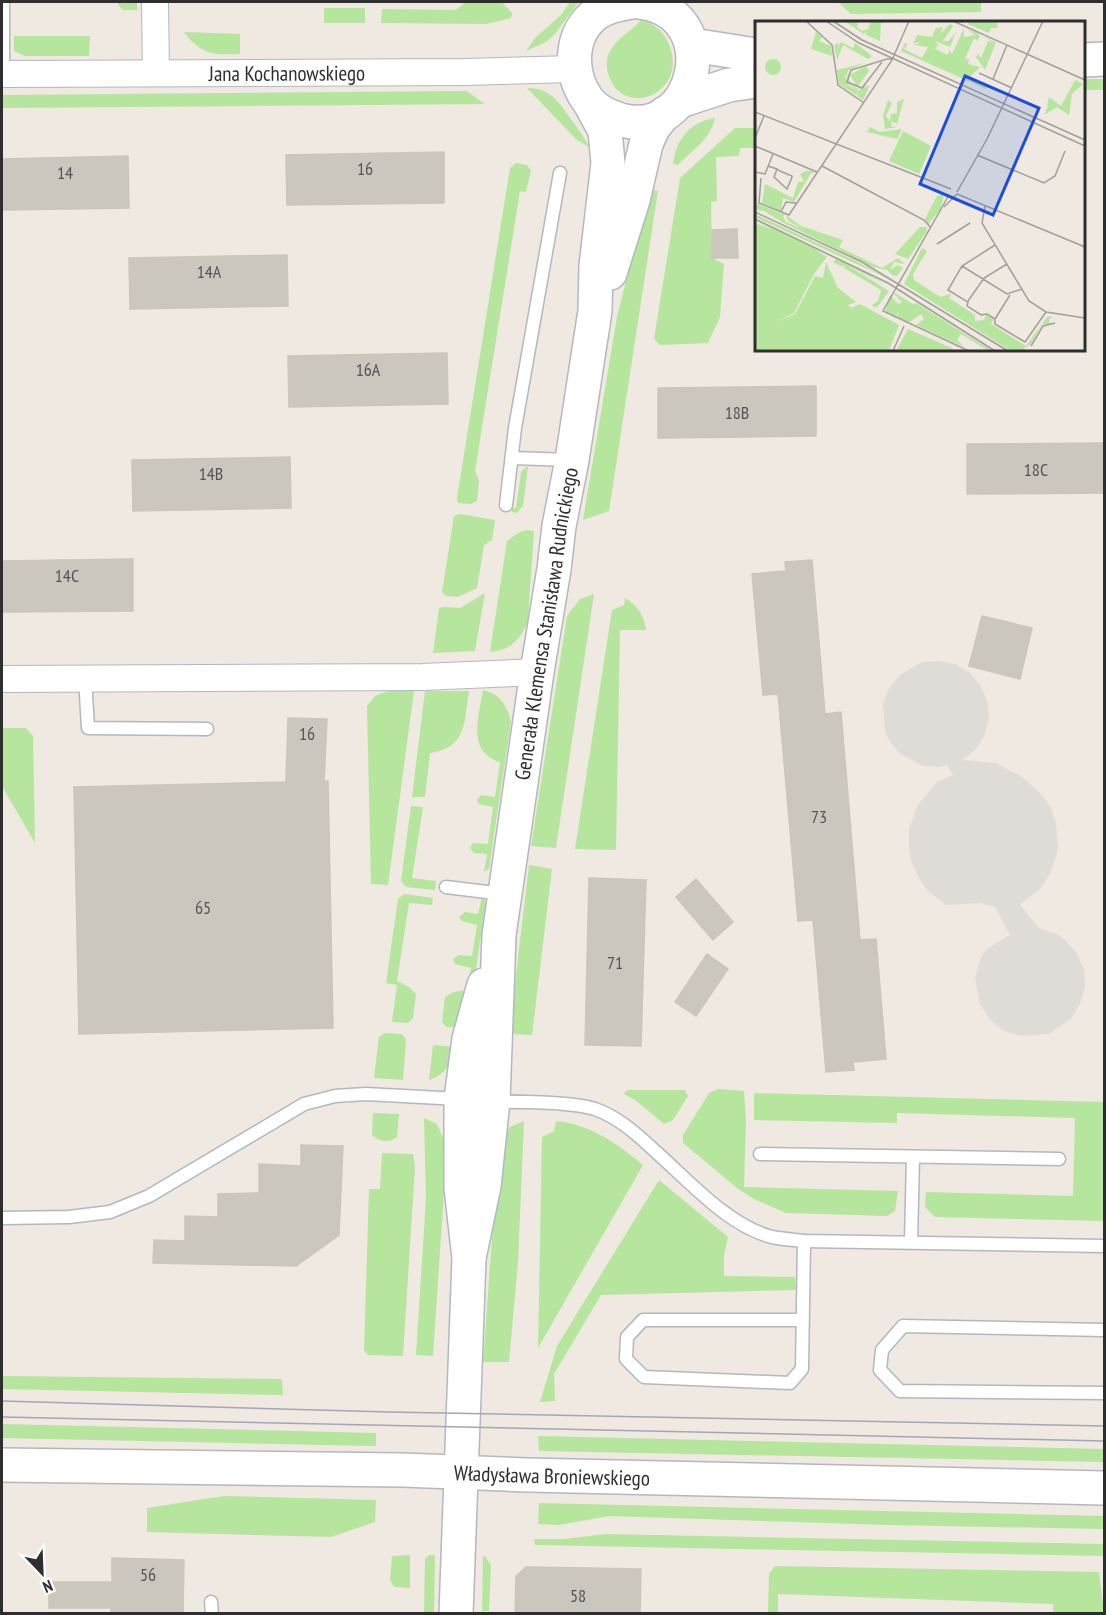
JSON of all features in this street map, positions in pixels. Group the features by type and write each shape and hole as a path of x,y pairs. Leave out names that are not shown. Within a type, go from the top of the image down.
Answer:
{"street":[{"path":"155,2 156,73"},
{"path":"755,55 683,23 653,4 626,2 596,14 582,29 575,48 574,69 579,88 591,105 608,116 627,122 647,121 672,107 729,85 755,81"},
{"path":"672,107 693,75 694,65 683,23"},
{"path":"1085,60 1104,59"},
{"name":"Jana Kochanowskiego","path":"2,74 464,72 574,69"},
{"name":"Generała Klemensa Stanisława Rudnickiego","path":"456,1614 469,1258 484,1186 477,1100 504,894 537,672 595,311 596,266 608,163 605,131 591,105"},
{"name":"Generała Klemensa Stanisława Rudnickiego","path":"595,311 614,265 646,144 653,128 672,107"},
{"path":"2,679 423,676 537,672"},
{"name":"Władysława Broniewskiego","path":"2,1465 460,1472 1104,1488"}],"lane":[{"path":"2,74 3,2"},
{"path":"506,505 515,428 560,173"},
{"path":"512,458 572,460"},
{"path":"85,678 88,728 207,729"},
{"path":"447,887 504,894"},
{"path":"2,1218 111,1212 149,1196 303,1104 335,1096 366,1094 578,1106 595,1109 640,1137 705,1196 736,1220 771,1236 804,1241 1104,1246"},
{"path":"760,1154 1059,1159"},
{"path":"911,1242 913,1157"},
{"path":"803,1320 643,1320 627,1337 626,1359 644,1377 790,1383 802,1369 803,1320 804,1241"},
{"path":"1104,1330 903,1326 882,1350 880,1370 900,1391 1104,1393"}],"green space":[{"path":"118,2 137,2 137,10 123,10"},
{"path":"466,2 502,2 512,13 511,18 486,24 381,23 382,9 456,10"},
{"path":"570,2 579,2 554,35 546,42 526,51 535,38 561,15"},
{"path":"838,2 981,2 981,12 851,14"},
{"path":"324,8 365,8 365,23 324,23"},
{"path":"641,20 655,26 665,37 670,47 673,64 670,77 662,88 651,95 639,98 627,96 616,89 609,76 607,64 612,48"},
{"path":"184,32 240,34 240,54 209,52 196,45"},
{"path":"14,36 90,36 89,56 25,56 14,51"},
{"path":"1085,79 1104,79 1104,90 1085,90"},
{"path":"527,88 541,90 556,99 589,147 577,140"},
{"path":"467,91 485,104 2,108 2,95"},
{"path":"715,118 710,132 700,144 678,165 673,164 677,147 686,133 698,123"},
{"path":"735,128 755,128 755,148 740,148 739,156 716,157 717,201 711,202 712,258 724,264 720,317 708,343 660,345 654,339 680,178"},
{"path":"516,163 527,165 531,171 526,192 520,191 475,471 479,480 477,501 471,504 458,503 510,168"},
{"path":"649,189 658,191 609,511 583,520 617,317"},
{"path":"528,467 523,506 517,513 512,512 512,508 516,508 521,472"},
{"path":"460,514 495,520 492,540 484,545 477,588 458,597 446,596 442,592 454,516"},
{"path":"534,531 526,626 515,642 504,649 490,652 507,541 520,532"},
{"path":"485,593 475,651 433,653 439,608 460,608"},
{"path":"594,594 556,848 531,846 567,616 580,599"},
{"path":"625,598 640,611 646,630 620,630 616,850 575,849 612,610 624,605"},
{"path":"483,690 494,694 502,701 511,722 489,869 484,872 487,854 474,853 470,848 473,843 488,844 493,807 479,804 477,800 481,795 495,797 500,762 489,757 482,750 479,742 477,732"},
{"path":"388,691 414,691 388,885 371,884 367,706 375,696"},
{"path":"425,691 469,691 462,732 451,746 430,753 425,797 412,797"},
{"path":"2,728 26,728 33,736 35,843 2,786"},
{"path":"411,806 423,807 412,878 436,881 435,890 406,887 401,881"},
{"path":"529,865 552,869 532,1035 509,1034"},
{"path":"404,894 433,898 432,905 409,903 397,981 409,987 416,994 413,1018 408,1023 392,1022 397,985 386,983 398,899"},
{"path":"482,897 486,901 476,969 461,1028 447,1027 442,1022 445,997 454,992 467,990 471,968 455,964 453,959 459,955 472,956 477,925 462,921 459,917 465,912 478,914"},
{"path":"385,1033 402,1034 406,1040 403,1080 374,1078 379,1037"},
{"path":"433,1045 456,1047 447,1068 440,1075 429,1080"},
{"path":"718,1089 744,1091 746,1119 744,1187 898,1191 895,1211 887,1216 786,1213 754,1199 737,1188 683,1143 683,1135 709,1093"},
{"path":"627,1090 685,1090 688,1096 673,1120 664,1124 624,1094"},
{"path":"754,1093 1104,1102 1104,1221 935,1217 925,1207 926,1192 1073,1196 1075,1118 897,1113 897,1123 754,1120"},
{"path":"373,1113 399,1114 397,1137 384,1141 372,1135"},
{"path":"424,1118 437,1124 447,1147 433,1356 416,1355 426,1198"},
{"path":"524,1121 518,1262 509,1362 483,1362 499,1141 510,1127"},
{"path":"556,1121 580,1126 603,1136 643,1165 538,1348 542,1137 554,1131"},
{"path":"382,1153 413,1154 415,1167 403,1356 368,1355 364,1350 369,1189 380,1189"},
{"path":"659,1180 728,1237 724,1255 724,1276 795,1277 796,1290 601,1295 554,1374 555,1401 540,1402 557,1346"},
{"path":"2,1376 282,1379 283,1395 2,1389"},
{"path":"2,1424 376,1433 376,1446 2,1438"},
{"path":"538,1436 1104,1449 1104,1462 539,1451"},
{"path":"224,1496 376,1500 375,1522 331,1537 147,1532 147,1508"},
{"path":"539,1503 1104,1516 1104,1529 609,1516 559,1525 538,1524"},
{"path":"606,1534 1104,1544 1104,1556 535,1545 534,1539 564,1539"},
{"path":"410,1555 410,1588 394,1587 390,1580 392,1556"},
{"path":"435,1555 434,1613 424,1613 425,1558"},
{"path":"485,1556 491,1565 489,1611 482,1611 483,1557"},
{"path":"775,1566 1099,1572 1104,1613 1053,1613 1053,1604 778,1594 778,1613 768,1613 769,1574"}],"shaded area":[{"path":"939,661 955,664 970,673 981,686 987,701 989,718 985,734 976,749 963,760 996,763 1023,777 1043,796 1051,808 1056,823 1058,849 1050,874 1040,889 1020,905 1039,928 1064,939 1076,952 1084,969 1085,987 1080,1004 1071,1019 1048,1034 1021,1036 1004,1031 990,1020 980,1004 975,978 980,960 984,952 1010,935 995,907 981,903 946,905 927,890 911,861 909,829 917,806 938,781 953,775 947,765 923,766 899,753 885,731 883,704 889,688 900,675 922,662"}],"building":[{"path":"444,152 444,203 287,205 286,155"},
{"path":"128,156 129,208 2,210 2,159"},
{"path":"737,229 738,258 712,258 712,230"},
{"path":"287,255 288,306 130,309 129,258"},
{"path":"447,353 448,404 289,407 288,356"},
{"path":"816,386 816,436 658,438 658,388"},
{"path":"1104,443 1104,493 967,494 967,444"},
{"path":"290,457 291,508 133,511 132,460"},
{"path":"133,559 133,611 2,612 2,561"},
{"path":"812,560 825,714 841,712 860,940 876,939 886,1059 853,1062 854,1070 826,1072 813,920 798,921 778,694 763,695 752,574 786,571 785,562"},
{"path":"982,616 1032,628 1020,679 969,666"},
{"path":"288,718 327,719 324,781 328,781 333,1028 79,1034 74,787 286,782"},
{"path":"589,878 646,880 641,1046 585,1045"},
{"path":"696,879 733,922 713,940 676,897"},
{"path":"707,954 728,969 696,1016 675,1002"},
{"path":"301,1145 343,1146 339,1235 296,1266 153,1263 154,1240 185,1241 185,1216 218,1217 218,1194 259,1193 259,1164 301,1166"},
{"path":"112,1558 184,1560 183,1614 111,1614 111,1608 49,1608 49,1582 112,1582"},
{"path":"526,1567 641,1569 640,1614 515,1614 516,1576"}],"tram line":[{"path":"2,1401 389,1412 1104,1426"},
{"path":"2,1417 1104,1441"}]}
